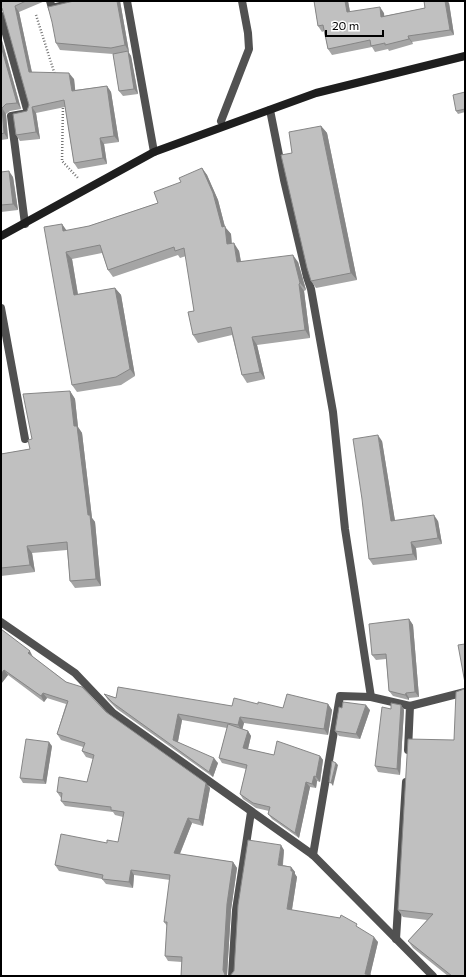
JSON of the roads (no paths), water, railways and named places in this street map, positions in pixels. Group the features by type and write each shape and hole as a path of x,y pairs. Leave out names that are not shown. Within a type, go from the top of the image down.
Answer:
{"main road":[{"path":"1,236 154,152 316,93 465,56"}],"street":[{"path":"50,1 52,8 80,1"},
{"path":"127,1 154,152"},
{"path":"221,121 249,49 248,33 242,1"},
{"path":"1,16 28,113 11,116 25,224"},
{"path":"270,110 284,180 311,289 333,412 345,529 371,697"},
{"path":"1,308 25,439"},
{"path":"1,622 75,673 114,713 313,855 433,976"},
{"path":"313,855 340,696 371,697 410,706 465,692"},
{"path":"407,760 410,706"},
{"path":"396,939 406,776"},
{"path":"232,976 236,910 251,812"}]}
